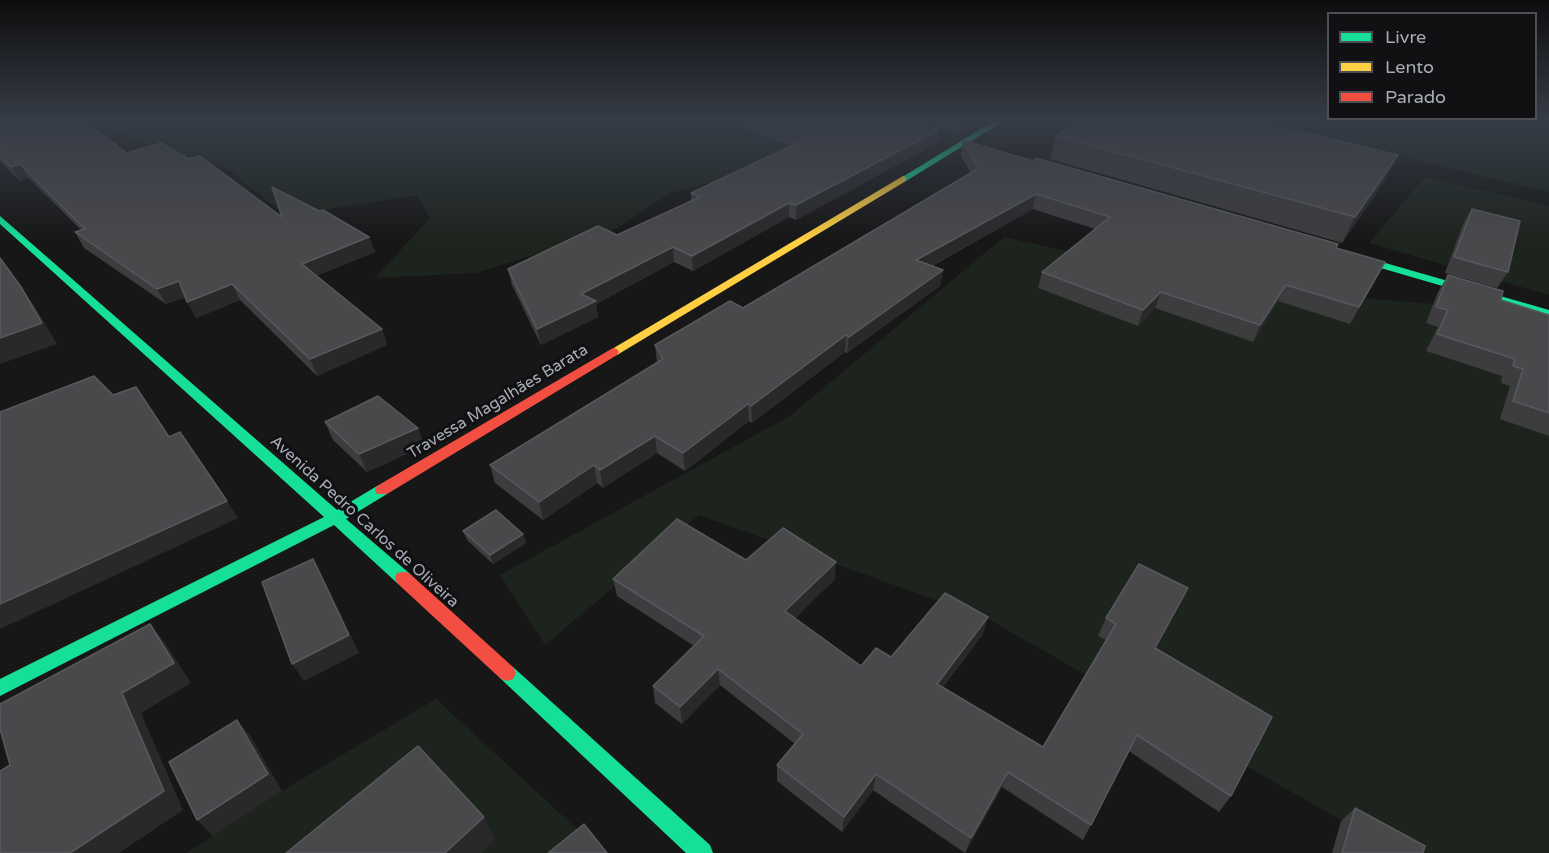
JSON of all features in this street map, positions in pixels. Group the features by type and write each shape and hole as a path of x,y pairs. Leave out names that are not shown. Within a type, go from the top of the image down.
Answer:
{"street":[{"name":"Travessa Magalhães Barata","path":"0,688 337,518 943,161"},
{"name":"Avenida Pedro Carlos de Oliveira","path":"0,219 337,518 702,853"},
{"path":"1332,250 1549,314"}],"shaded area":[{"path":"199,161 794,161 669,193 618,228 476,273 375,278 430,218 417,195 286,216 225,167"},
{"path":"1418,161 1549,161 1549,192"},
{"path":"1425,177 1549,206 1549,295 1369,243"},
{"path":"1004,237 1226,287 1459,306 1549,332 1549,853 1399,853 986,618 699,515 545,645 500,575 790,416"},
{"path":"436,699 589,840 569,853 186,853 282,791"}],"building":[{"path":"5,161 206,161 282,217 272,187 319,211 323,210 369,237 302,264 382,329 310,359 232,284 187,302 179,281 157,289 75,232 85,229 20,164 11,167"},
{"path":"759,161 880,161 796,205 789,203 692,256 673,247 581,294 596,301 537,329 508,269 598,226 617,235 700,197 691,193"},
{"path":"975,161 1046,161 1338,244 1336,248 1385,262 1359,307 1286,285 1260,325 1161,292 1143,310 1042,272 1110,217 1036,194 916,260 943,270 849,337 846,335 751,406 748,404 683,453 655,436 600,470 594,465 539,502 490,465 663,359 655,345 730,301 743,308 979,168"},
{"path":"1148,161 1394,161 1355,217"},
{"path":"1472,209 1520,221 1508,272 1454,257"},
{"path":"0,258 21,287 42,323 0,338"},
{"path":"1448,275 1503,291 1501,300 1549,315 1549,413 1513,401 1523,369 1513,366 1515,359 1437,334 1448,310 1436,307"},
{"path":"94,376 113,395 136,387 169,437 180,432 227,501 0,604 0,412"},
{"path":"378,396 418,428 359,454 325,422"},
{"path":"496,510 523,534 490,555 463,531"},
{"path":"677,519 746,560 783,528 836,562 785,611 861,666 876,648 891,657 945,593 988,617 937,684 1043,747 1116,624 1106,618 1139,564 1188,588 1155,648 1272,717 1231,796 1137,735 1091,825 1008,772 971,838 876,774 844,817 777,765 803,734 718,669 680,707 653,686 704,636 613,579"},
{"path":"313,559 349,635 292,664 262,582"},
{"path":"150,624 174,663 122,693 164,791 70,853 0,853 0,771 10,765 0,729 0,704"},
{"path":"237,720 268,774 197,820 169,762"},
{"path":"418,746 484,817 445,853 286,853"},
{"path":"1355,808 1425,846 1423,853 1342,853"},
{"path":"584,824 607,853 548,853"}],"traffic: fast":[{"path":"903,179 933,161"},
{"path":"0,219 403,578"},
{"path":"1340,253 1549,314"},
{"path":"0,688 337,517 382,490"},
{"path":"507,673 702,853"}],"traffic: slow":[{"path":"613,352 903,179"}],"traffic: jam":[{"path":"382,490 613,352"},
{"path":"403,578 507,673"}]}
